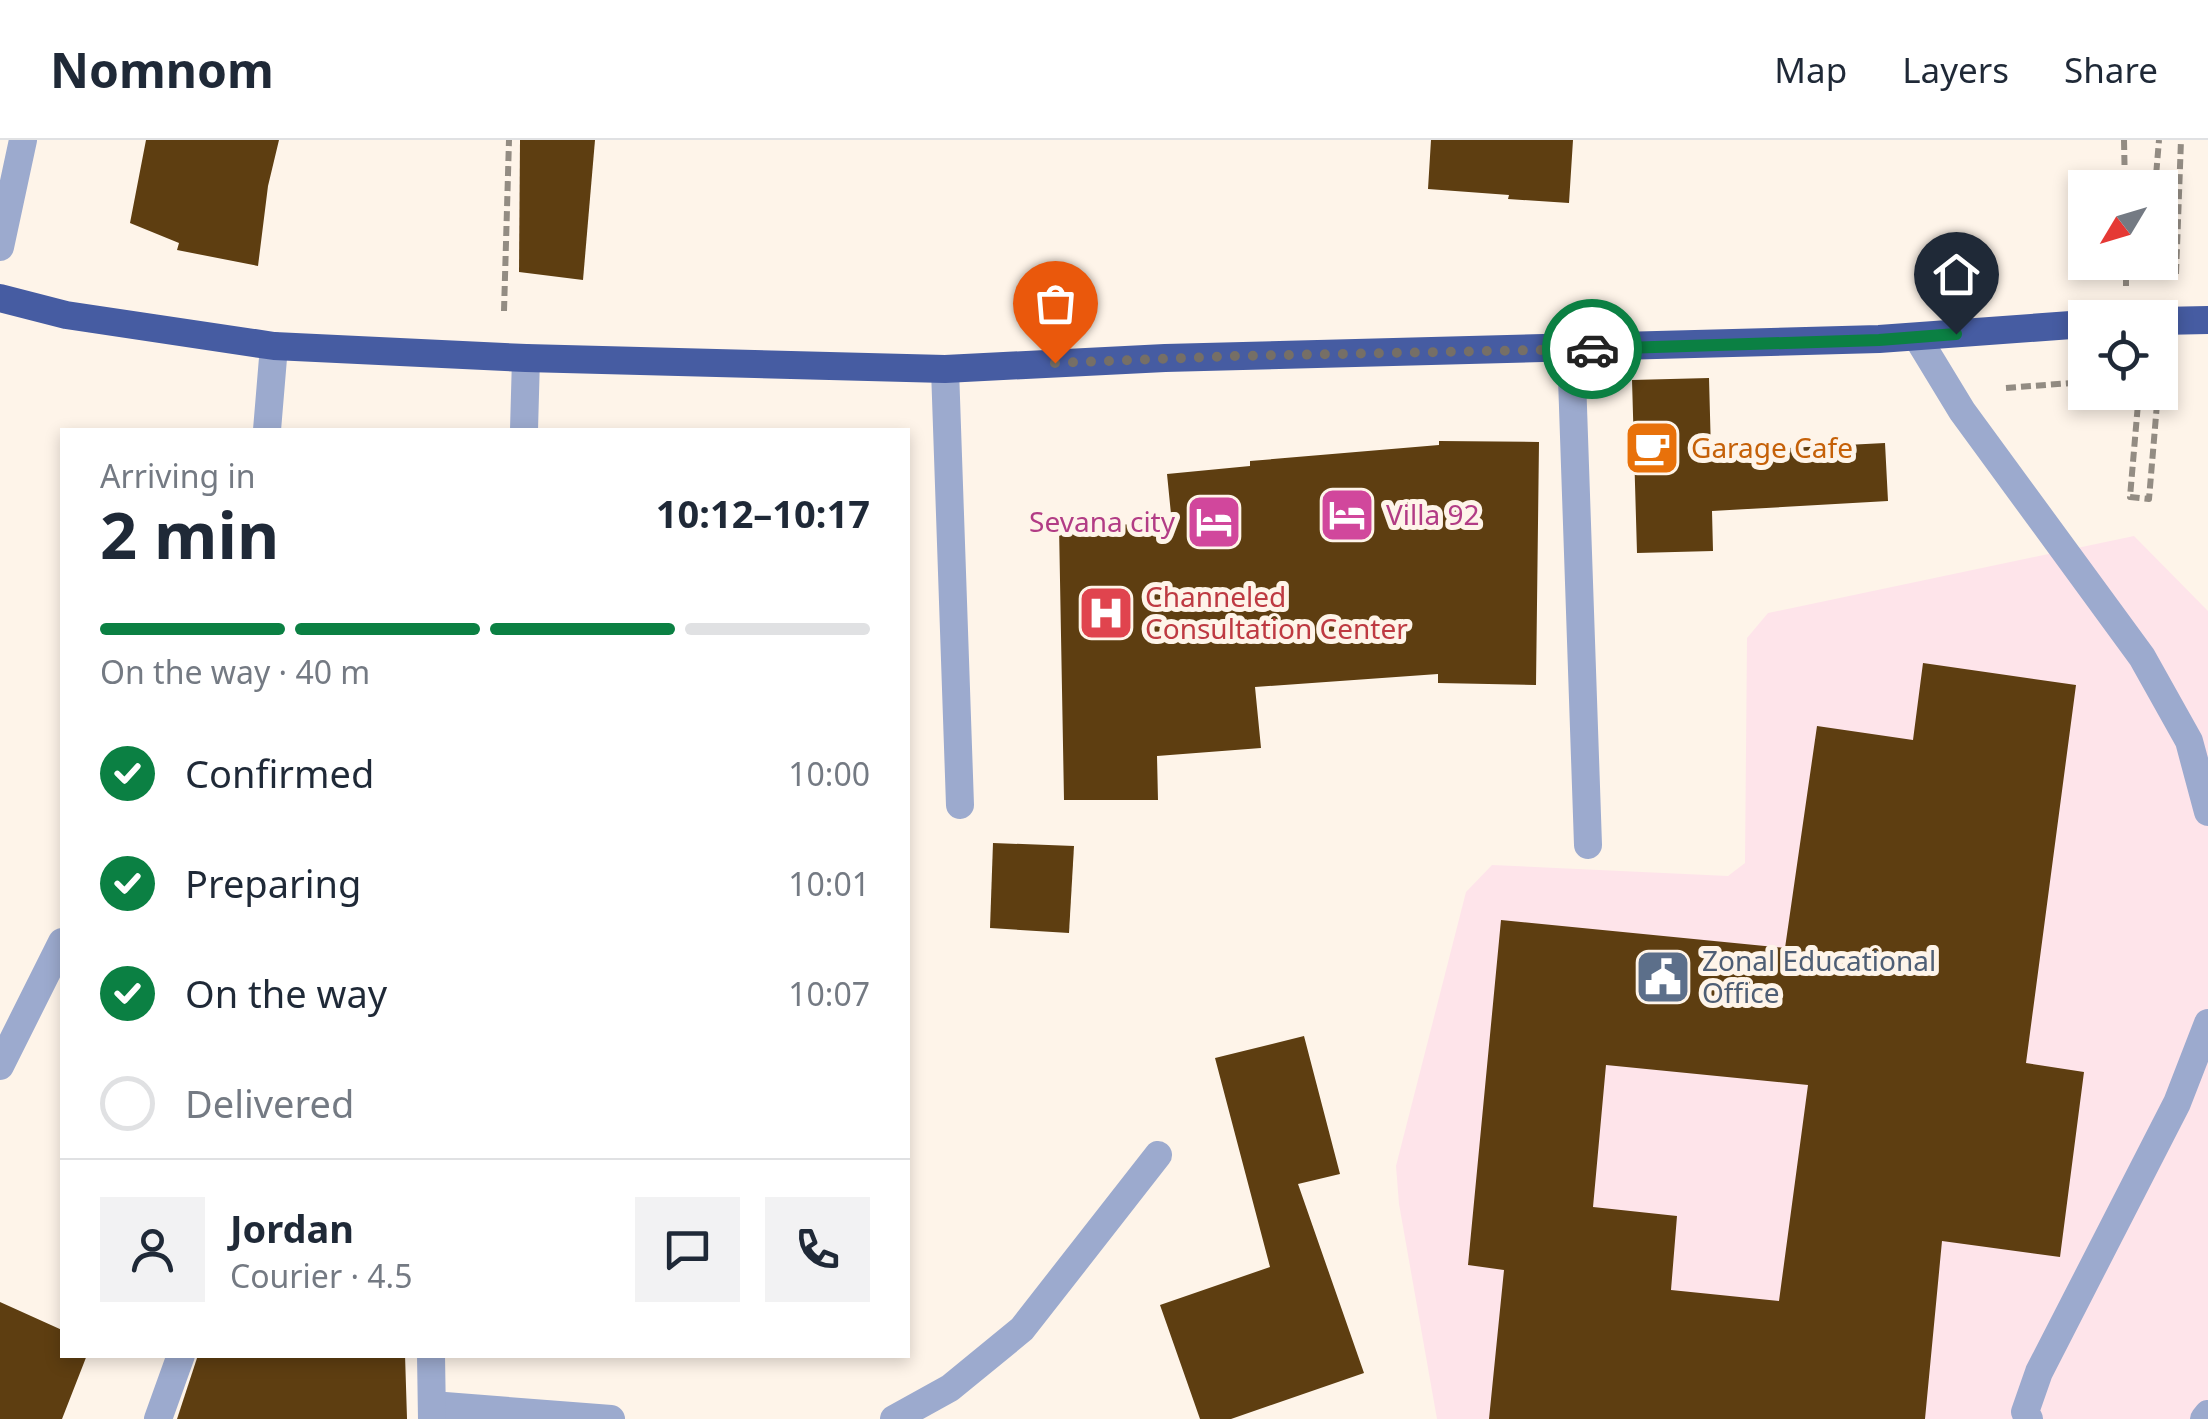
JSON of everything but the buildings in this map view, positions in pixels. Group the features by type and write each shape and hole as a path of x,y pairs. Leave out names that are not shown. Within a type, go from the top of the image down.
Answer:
{"highway":[{"path":"0,298 66,314 274,346 945,369 1165,358 1917,337 2068,325"},
{"path":"2178,321 2208,320"}],"street":[{"path":"0,247 23,140"},
{"path":"1917,337 1962,411 2142,657 2189,742 2208,812"},
{"path":"267,428 274,346"},
{"path":"1571,349 1588,845"},
{"path":"514,357 524,428"},
{"path":"945,369 960,805"},
{"path":"0,1066 60,946"},
{"path":"2028,1419 2025,1412 2039,1372 2177,1104 2208,1023"},
{"path":"894,1419 950,1388 1022,1329 1158,1155"},
{"path":"158,1419 180,1358"},
{"path":"432,1358 432,1412 611,1419"}],"path":[{"path":"509,140 514,357"},
{"path":"2124,140 2125,170"},
{"path":"2156,170 2159,140"},
{"path":"2179,215 2180,140"},
{"path":"2137,410 2130,497 2149,499 2156,410"}],"shaded area":[{"path":"2134,536 2208,611 2208,1419 1437,1419 1399,1204 1396,1166 1466,892 1492,865 1728,876 1745,863 1747,638 1768,613"}],"way so far":[{"path":"1055,363 1592,349"}],"place":[{"name":"Garage Cafe","path":"1652,448"},
{"name":"Villa 92","path":"1347,515"},
{"name":"Sevana city","path":"1214,522"},
{"name":"Channeled Consultation Center","path":"1106,613"},
{"name":"Zonal Educational Office","path":"1663,977"}],"route":[{"path":"1592,349 1956,334"}]}
